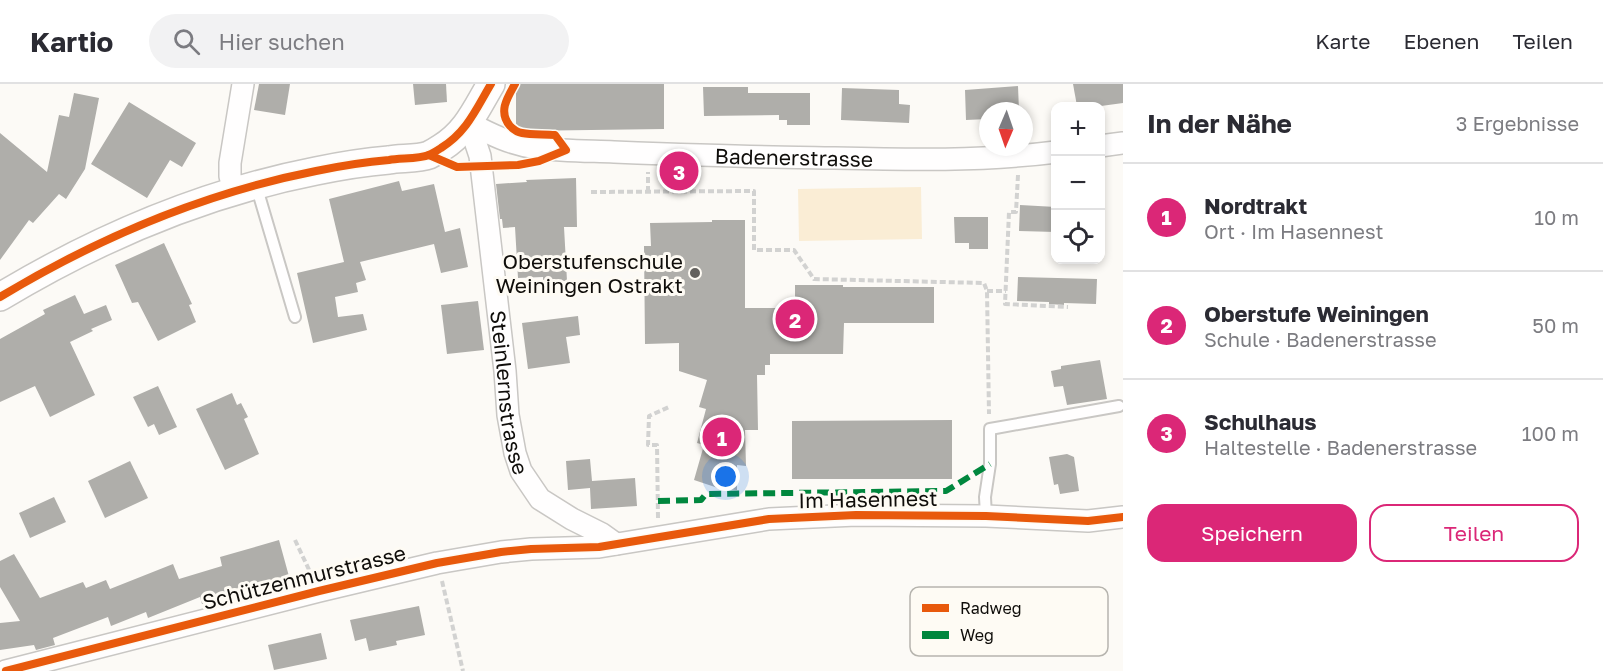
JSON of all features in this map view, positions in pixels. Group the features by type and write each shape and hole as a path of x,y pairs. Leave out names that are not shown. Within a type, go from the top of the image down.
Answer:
{"street":[{"path":"243,84 230,163 230,176 245,188"},
{"path":"2,291 96,244 166,214 245,188 317,170 429,155 454,140 469,123 491,84"},
{"name":"Badenerstrasse","path":"469,123 494,136 521,145 566,150 697,156 960,160 1016,156"},
{"name":"Steinlernstrasse","path":"469,123 480,156 514,453 521,471 540,499 616,544"},
{"path":"1105,145 1123,142"},
{"name":"Badenerstrasse","path":"1033,154 1051,152"},
{"name":"Im Hasennest","path":"616,544 769,519 856,514 986,516 1088,521 1123,517"},
{"name":"Schützenmurstrasse","path":"6,671 437,563 501,552 531,549 580,549 616,544"}],"lane":[{"path":"245,188 295,317"},
{"path":"986,516 990,429 1119,406"}],"path":[{"path":"1016,156 1018,168 1016,212 1010,212 1005,304 1068,307"},
{"path":"648,175 648,192"},
{"path":"591,192 754,191 754,250 794,250 814,279 984,283 987,291 990,429"},
{"path":"987,291 1005,291"},
{"path":"658,521 657,445 648,445 649,416 669,407"},
{"path":"295,540 319,591"},
{"path":"437,563 463,671"}],"shaded area":[{"path":"921,187 922,239 799,241 798,189"}],"building":[{"path":"259,84 290,84 285,115 254,110"},
{"path":"413,84 446,84 447,102 415,105"},
{"path":"516,84 664,84 664,129 518,131 516,130"},
{"path":"1073,84 1123,84 1123,103 1105,105 1105,102 1076,102"},
{"path":"1018,86 1019,102 979,102 979,119 966,120 965,90"},
{"path":"703,87 748,87 748,93 810,93 810,125 787,125 787,120 779,120 779,115 704,116"},
{"path":"842,88 899,90 899,104 910,105 909,123 841,120"},
{"path":"74,93 99,98 85,169 66,199 59,194 33,223 29,220 0,260 0,133 47,172 59,115 69,117"},
{"path":"129,102 196,143 182,167 170,160 147,198 91,164"},
{"path":"576,178 577,227 564,227 567,281 543,282 543,277 518,278 515,227 503,228 496,184"},
{"path":"399,181 402,191 434,184 445,232 460,228 468,267 441,273 434,244 360,262 366,280 356,283 358,292 335,297 338,317 363,314 367,330 313,343 297,273 344,262 329,199"},
{"path":"1020,205 1051,207 1051,232 1019,231"},
{"path":"954,217 988,217 988,249 969,249 969,243 955,243"},
{"path":"712,220 745,220 745,308 795,308 795,285 934,287 934,323 844,323 843,354 770,354 770,365 765,365 765,375 757,375 758,430 745,430 746,466 737,465 737,490 721,489 694,480 704,445 697,443 706,409 699,407 707,380 679,371 679,343 645,344 644,246 651,246 650,223 712,222"},
{"path":"164,243 192,304 189,305 196,322 158,341 138,302 132,303 115,265"},
{"path":"1018,277 1097,279 1096,304 1064,303 1064,305 1017,301"},
{"path":"75,295 84,314 106,305 112,320 70,342 95,395 50,417 35,386 0,402 0,339 45,314 43,310"},
{"path":"478,301 484,350 447,354 441,305"},
{"path":"578,316 580,335 566,337 570,363 528,369 522,323"},
{"path":"1100,360 1107,399 1067,405 1063,386 1054,387 1051,371 1061,369 1061,366"},
{"path":"158,386 177,427 159,435 154,424 148,427 133,397"},
{"path":"232,393 237,405 241,403 248,417 244,419 259,454 225,470 196,409"},
{"path":"952,420 952,479 792,479 792,421"},
{"path":"1067,454 1074,457 1079,491 1060,494 1058,484 1054,485 1049,457"},
{"path":"590,459 592,481 635,478 637,506 591,509 590,488 568,490 566,461"},
{"path":"130,461 148,498 105,518 88,481"},
{"path":"54,497 66,522 30,538 19,513"},
{"path":"279,540 290,580 202,604 200,597 148,618 146,612 111,626 108,617 53,638 55,645 36,650 34,645 0,650 0,623 20,621 0,587 0,561 14,554 40,598 83,582 86,588 106,580 110,589 173,564 179,579 222,566 220,557"},
{"path":"419,606 425,635 396,641 397,645 369,651 366,638 355,641 350,620"},
{"path":"321,633 327,659 274,670 268,645"}],"marked path":[{"path":"658,501 701,500 706,494 946,491 990,464"}],"cycle path":[{"path":"0,297 114,237 193,205 274,180 316,171 429,155 458,135 491,84"},
{"path":"429,155 457,167 518,165 539,161 566,150 555,135 522,133 516,131 506,121 505,105 515,84"},
{"path":"6,671 319,591 437,563 501,552 599,547 769,519 856,515 986,516 1088,521 1123,517"}],"place":[{"name":"Schulhaus","path":"679,171"},
{"name":"Oberstufenschule Weiningen Ostrakt","path":"695,273"},
{"name":"Oberstufe Weiningen","path":"795,319"},
{"name":"Nordtrakt","path":"722,437"}]}
